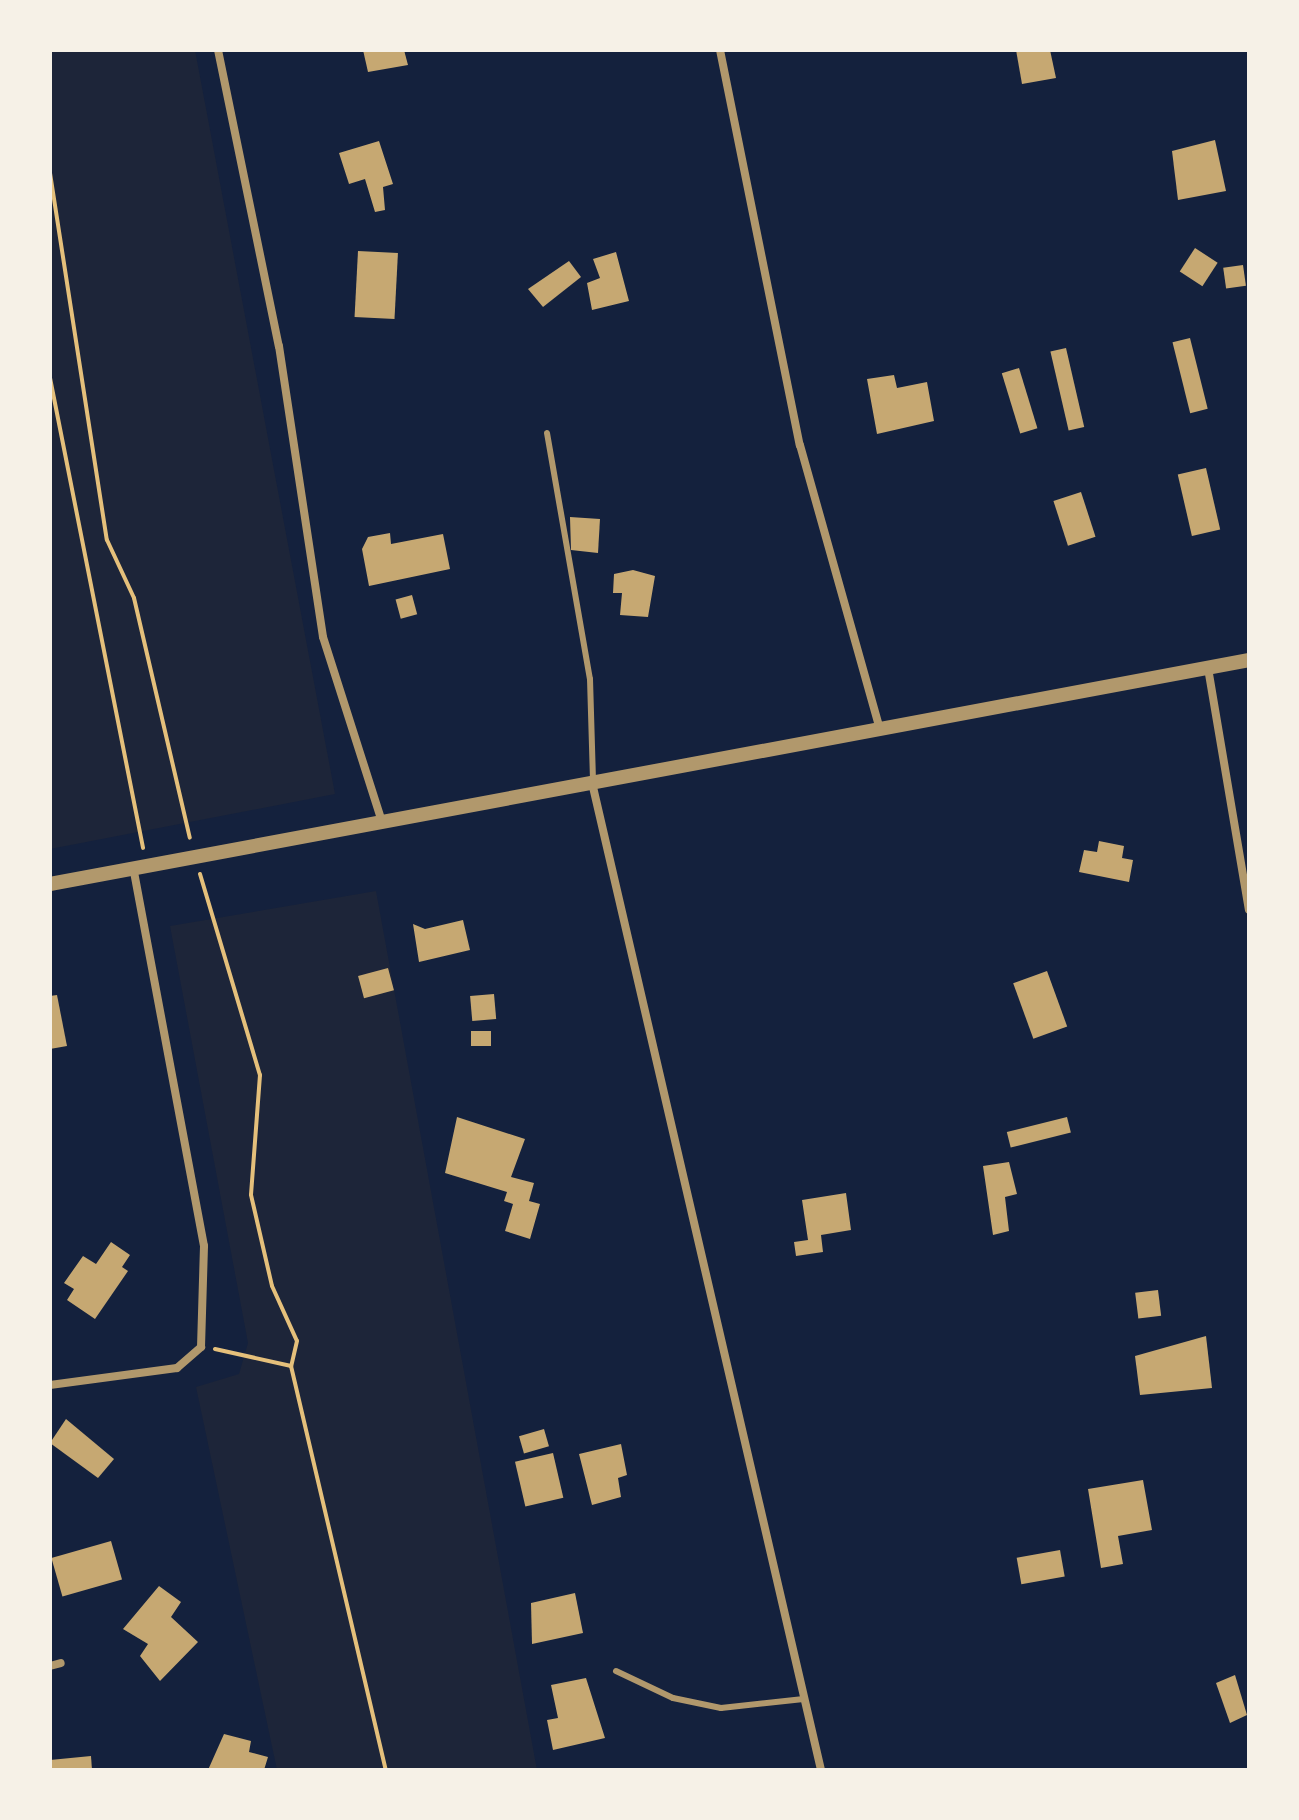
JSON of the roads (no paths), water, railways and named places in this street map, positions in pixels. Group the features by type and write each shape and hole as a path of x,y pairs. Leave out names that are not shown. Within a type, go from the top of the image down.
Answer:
{"street":[{"path":"218,50 279,346 323,637 383,825"},
{"path":"720,50 800,445 881,731"},
{"path":"50,884 593,787 1249,660"},
{"path":"1208,668 1249,910"},
{"path":"593,787 821,1770"},
{"path":"50,1385 142,1376 177,1368 201,1347 204,1246 140,867"},
{"path":"50,1666 61,1663"}],"lane":[{"path":"547,433 590,679 593,787"},
{"path":"616,1671 673,1698 721,1708 804,1699"}]}
